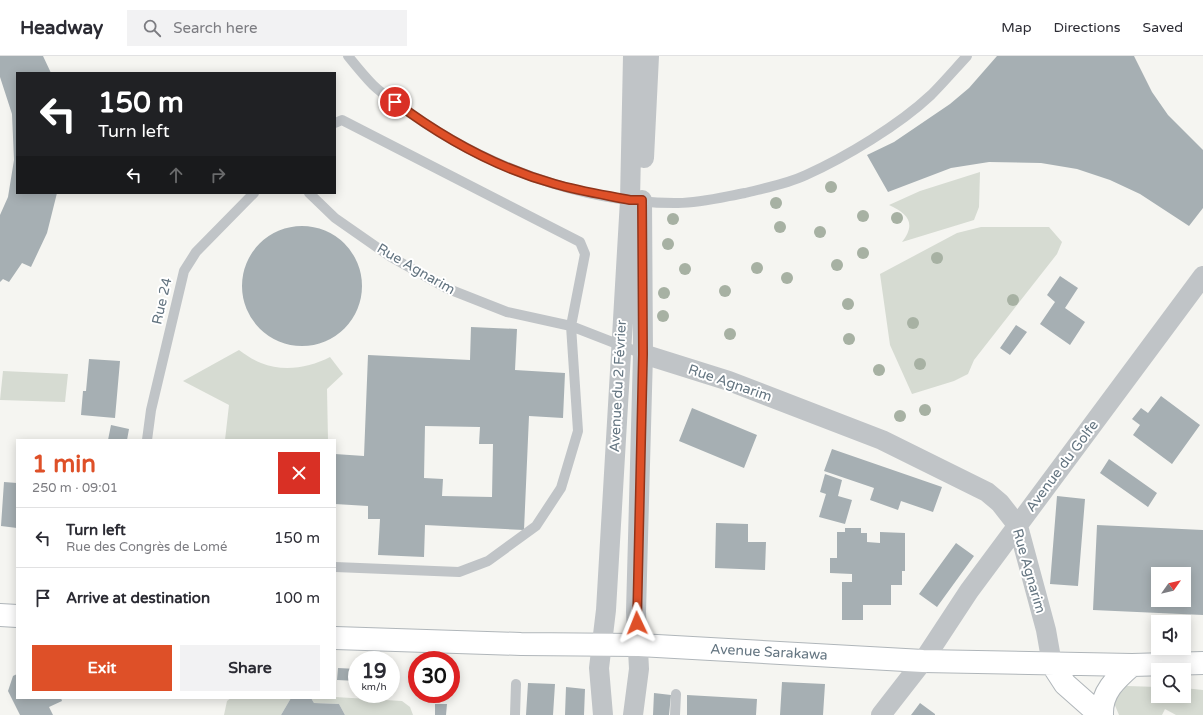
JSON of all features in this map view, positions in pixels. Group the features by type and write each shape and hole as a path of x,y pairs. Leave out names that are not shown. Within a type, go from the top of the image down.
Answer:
{"street":[{"name":"Avenue du 2 Février","path":"633,56 636,200 643,354 636,612 639,645 639,669 633,711"},
{"name":"Avenue du 2 Février","path":"603,711 599,668 606,610 620,345 636,200 649,56"},
{"name":"Avenue du Golfe","path":"881,715 923,661 969,592 1203,276"},
{"name":"Rue Agnarim","path":"643,354 729,381 882,440 987,492 1000,503 1018,526 1046,630 1052,664"},
{"path":"0,615 16,616"},
{"name":"Avenue Sarakawa","path":"336,638 521,644 639,645 923,661 1052,664 1201,664"},
{"path":"1052,664 1065,684 1101,715"},
{"path":"1101,715 1102,704 1108,689 1132,664"},
{"path":"603,711 633,711"}],"lane":[{"path":"348,56 374,86 424,124 476,153 517,171 555,184 636,200 678,203 707,200 766,188 805,176 845,154 895,123 930,96 967,56"},
{"path":"336,122 342,120 580,242 585,254 571,326 578,431 561,488 536,526 488,561 459,572 336,567"},
{"name":"Rue 24","path":"147,439 151,410 184,270 196,252 253,194"},
{"name":"Rue Agnarim","path":"310,194 342,222 392,257 446,288 507,312 571,326 643,354"},
{"path":"514,715 516,684"},
{"path":"676,694 676,715"}],"shaded area":[{"path":"980,172 979,207 974,220 902,242 909,230 908,220 906,216 896,208 889,205 920,191"},
{"path":"981,227 1049,227 1062,242 1057,254 974,360 968,374 954,381 912,394 890,345 880,274 957,233"},
{"path":"239,350 258,362 269,366 287,368 296,368 313,364 330,357 343,374 327,389 328,439 225,439 229,405 183,381"},
{"path":"3,371 68,374 65,402 0,400"},
{"path":"1127,686 1151,687 1151,703 1191,703 1191,689 1203,690 1203,715 1176,715 1165,709 1162,715 1119,715 1114,703 1122,688"},
{"path":"348,698 348,703 400,703 400,701 402,701 410,707 413,715 345,715 339,704 314,703 312,699"},
{"path":"230,699 290,699 281,715 224,715 227,701"}],"building":[{"path":"0,56 43,56 51,72 16,72 16,194 57,194 47,233 31,267 22,263 9,282 3,279 0,282 0,215 8,197 14,160 12,114 0,77"},
{"path":"997,56 1134,56 1152,92 1168,115 1203,150 1203,208 1189,226 1140,194 1110,180 1077,169 1041,163 989,162 951,168 888,192 867,155 894,142 950,104 969,88"},
{"path":"302,226 325,230 345,243 358,263 362,286 358,309 345,329 325,342 302,346 279,342 259,329 246,309 242,286 246,263 259,243 279,230"},
{"path":"1060,276 1078,288 1065,308 1085,322 1070,345 1040,324 1055,302 1047,295"},
{"path":"1016,325 1027,332 1010,355 1000,348"},
{"path":"471,327 517,329 515,370 565,373 563,418 529,416 524,530 425,525 424,557 378,555 380,519 368,519 368,506 336,504 336,454 364,456 368,355 470,360","holes":["425,426 480,427 479,444 493,444 492,497 442,496 443,479 424,478"]},
{"path":"89,359 120,361 115,418 81,415 83,391 86,391"},
{"path":"1161,396 1200,425 1172,464 1133,435 1140,425 1132,419 1141,408 1148,413"},
{"path":"692,408 757,435 744,468 679,441"},
{"path":"111,425 129,429 127,439 108,439"},
{"path":"832,449 942,487 933,512 901,501 898,510 870,500 874,488 824,471"},
{"path":"1109,459 1157,493 1148,507 1100,473"},
{"path":"825,474 842,480 838,496 852,500 845,524 819,517 826,494 820,492"},
{"path":"4,482 16,483 16,528 1,526"},
{"path":"1057,496 1085,499 1078,586 1050,584"},
{"path":"716,523 748,524 748,542 766,542 765,570 715,568"},
{"path":"1097,525 1203,530 1203,615 1093,610"},
{"path":"845,528 861,528 861,533 867,533 867,542 880,543 880,532 905,533 905,571 902,571 902,585 891,585 891,605 863,605 863,620 842,620 842,582 852,582 852,574 830,573 830,558 837,558 837,532 845,532"},
{"path":"956,543 974,556 937,607 919,594"},
{"path":"338,668 348,669 348,681 337,680"},
{"path":"16,674 16,699 61,699 62,701 49,707 53,715 20,715 8,691 13,676"},
{"path":"782,682 825,684 823,715 780,715"},
{"path":"528,683 555,684 553,715 526,715"},
{"path":"566,687 585,689 584,715 565,715"},
{"path":"654,693 671,695 669,715 653,715"},
{"path":"687,695 757,699 756,715 687,715"},
{"path":"290,699 312,699 314,703 339,704 345,715 281,715"},
{"path":"920,703 935,714 935,715 911,715"},
{"path":"435,704 447,704 446,715 435,715"}],"route":[{"path":"395,102 424,124 476,153 517,171 555,184 630,200 642,200 643,354 637,565 637,623"}]}
